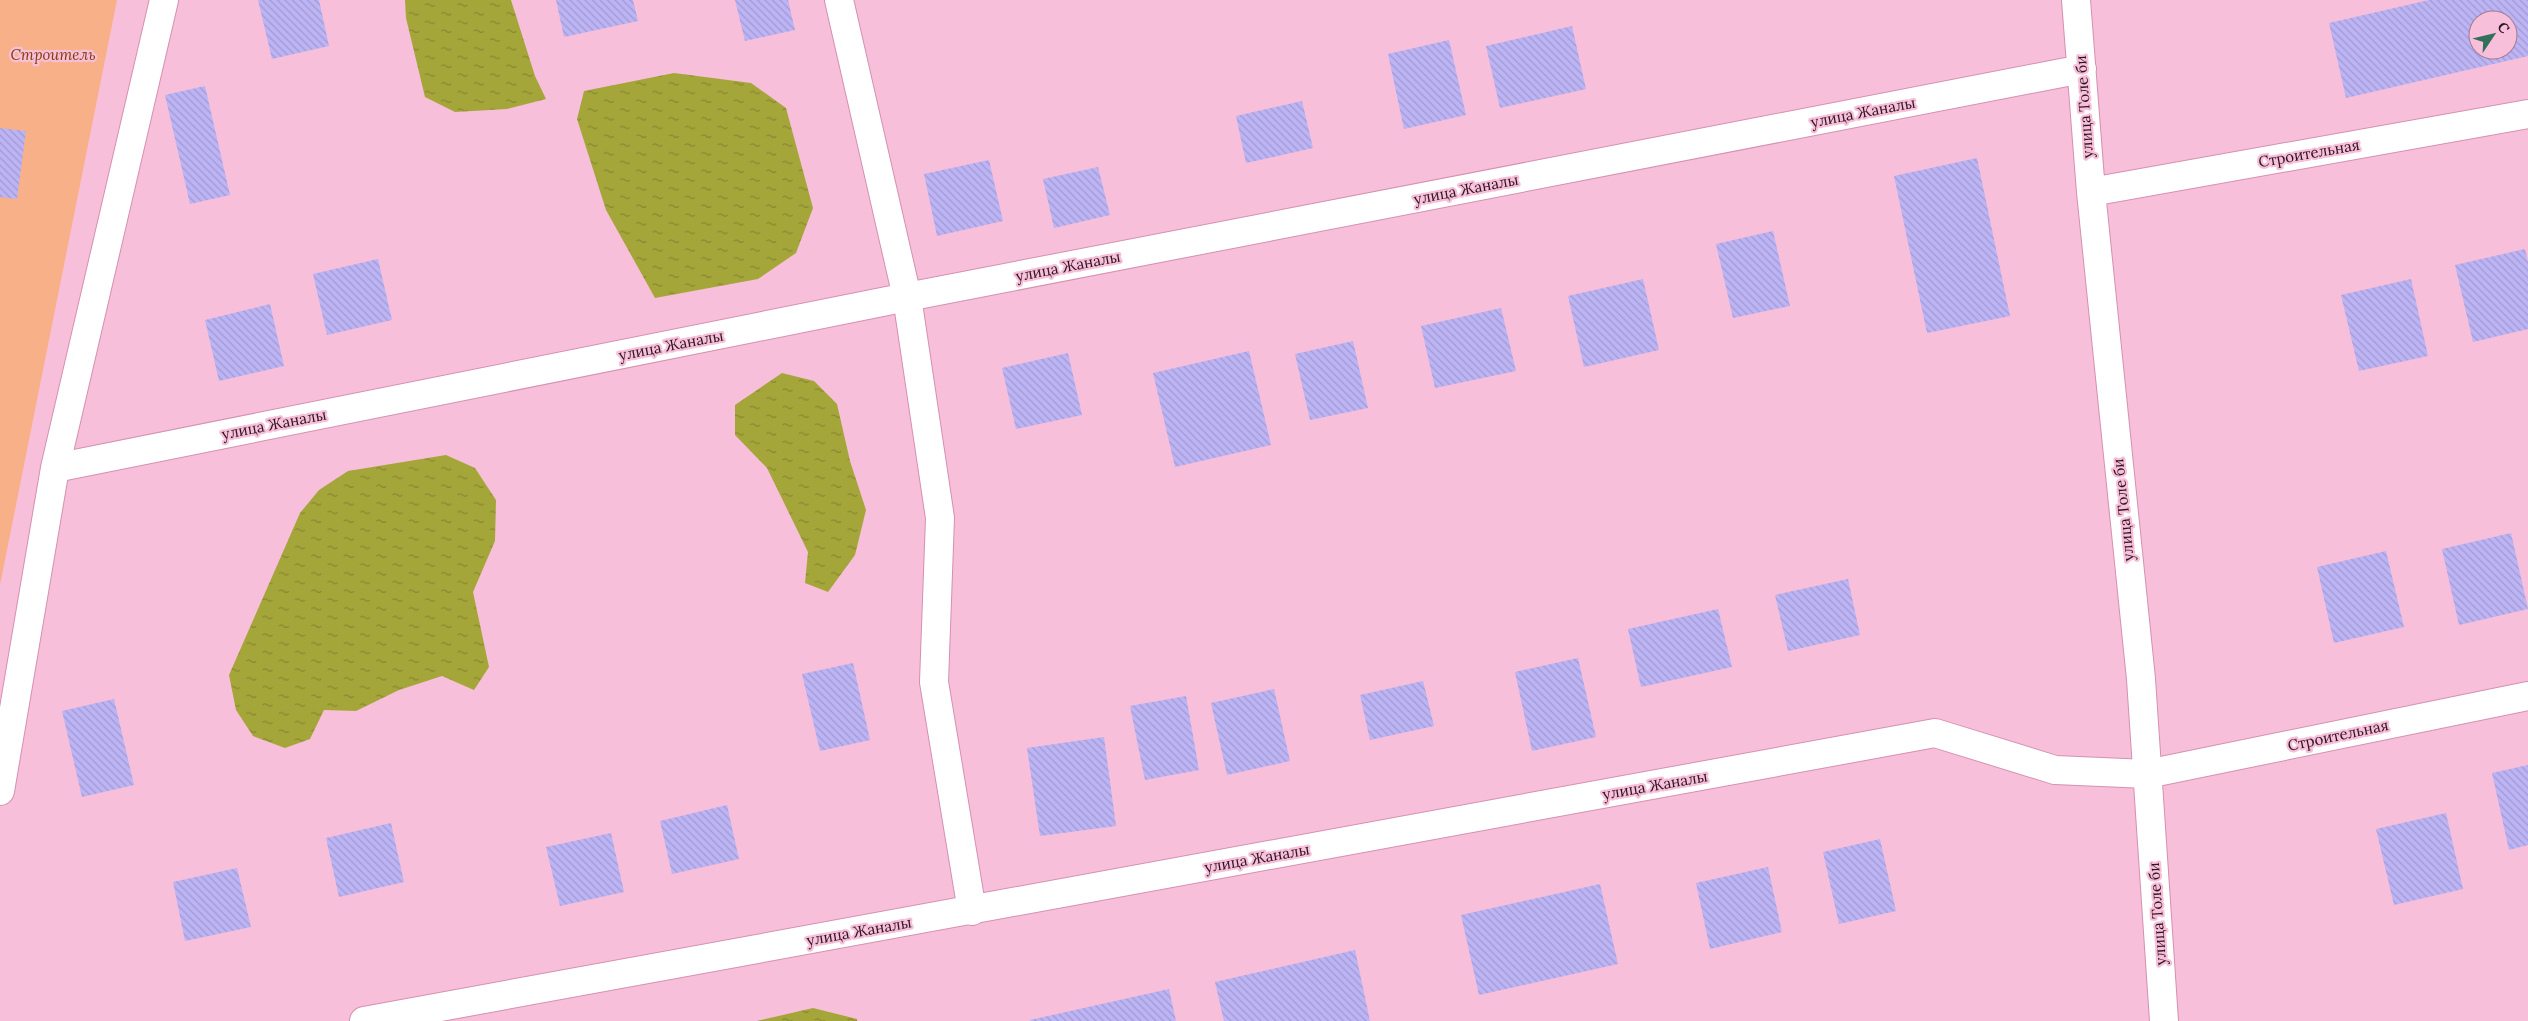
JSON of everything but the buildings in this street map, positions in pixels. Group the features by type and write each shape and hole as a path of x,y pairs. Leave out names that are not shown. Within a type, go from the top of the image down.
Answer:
{"street":[{"path":"0,791 56,468 164,0"},
{"path":"839,0 906,297 940,518 934,682 972,910"},
{"name":"улица Толе би","path":"2076,0 2090,192 2141,679 2164,1021"},
{"name":"улица Жаналы","path":"56,468 906,297 2082,69"},
{"name":"Строительная","path":"2090,192 2528,114"},
{"name":"Строительная","path":"2147,774 2528,696"},
{"name":"улица Жаналы","path":"364,1021 1935,733 2055,770 2147,774"}],"green space":[{"name":"Строитель","path":"0,0 117,0 0,585"}],"water":[{"path":"405,0 511,0 535,76 546,99 507,109 455,112 425,97 406,18"},
{"path":"674,73 751,83 786,108 813,208 796,253 758,279 655,298 606,210 577,119 584,91"},
{"path":"782,373 814,381 837,404 850,461 866,510 855,555 828,592 805,583 808,552 767,468 735,435 735,405"},
{"path":"446,455 475,468 496,500 495,541 473,592 489,667 474,690 442,676 399,690 356,711 324,710 310,739 285,748 253,736 236,710 229,675 300,513 319,490 348,471"},
{"path":"813,1008 857,1019 857,1021 757,1021"}]}
